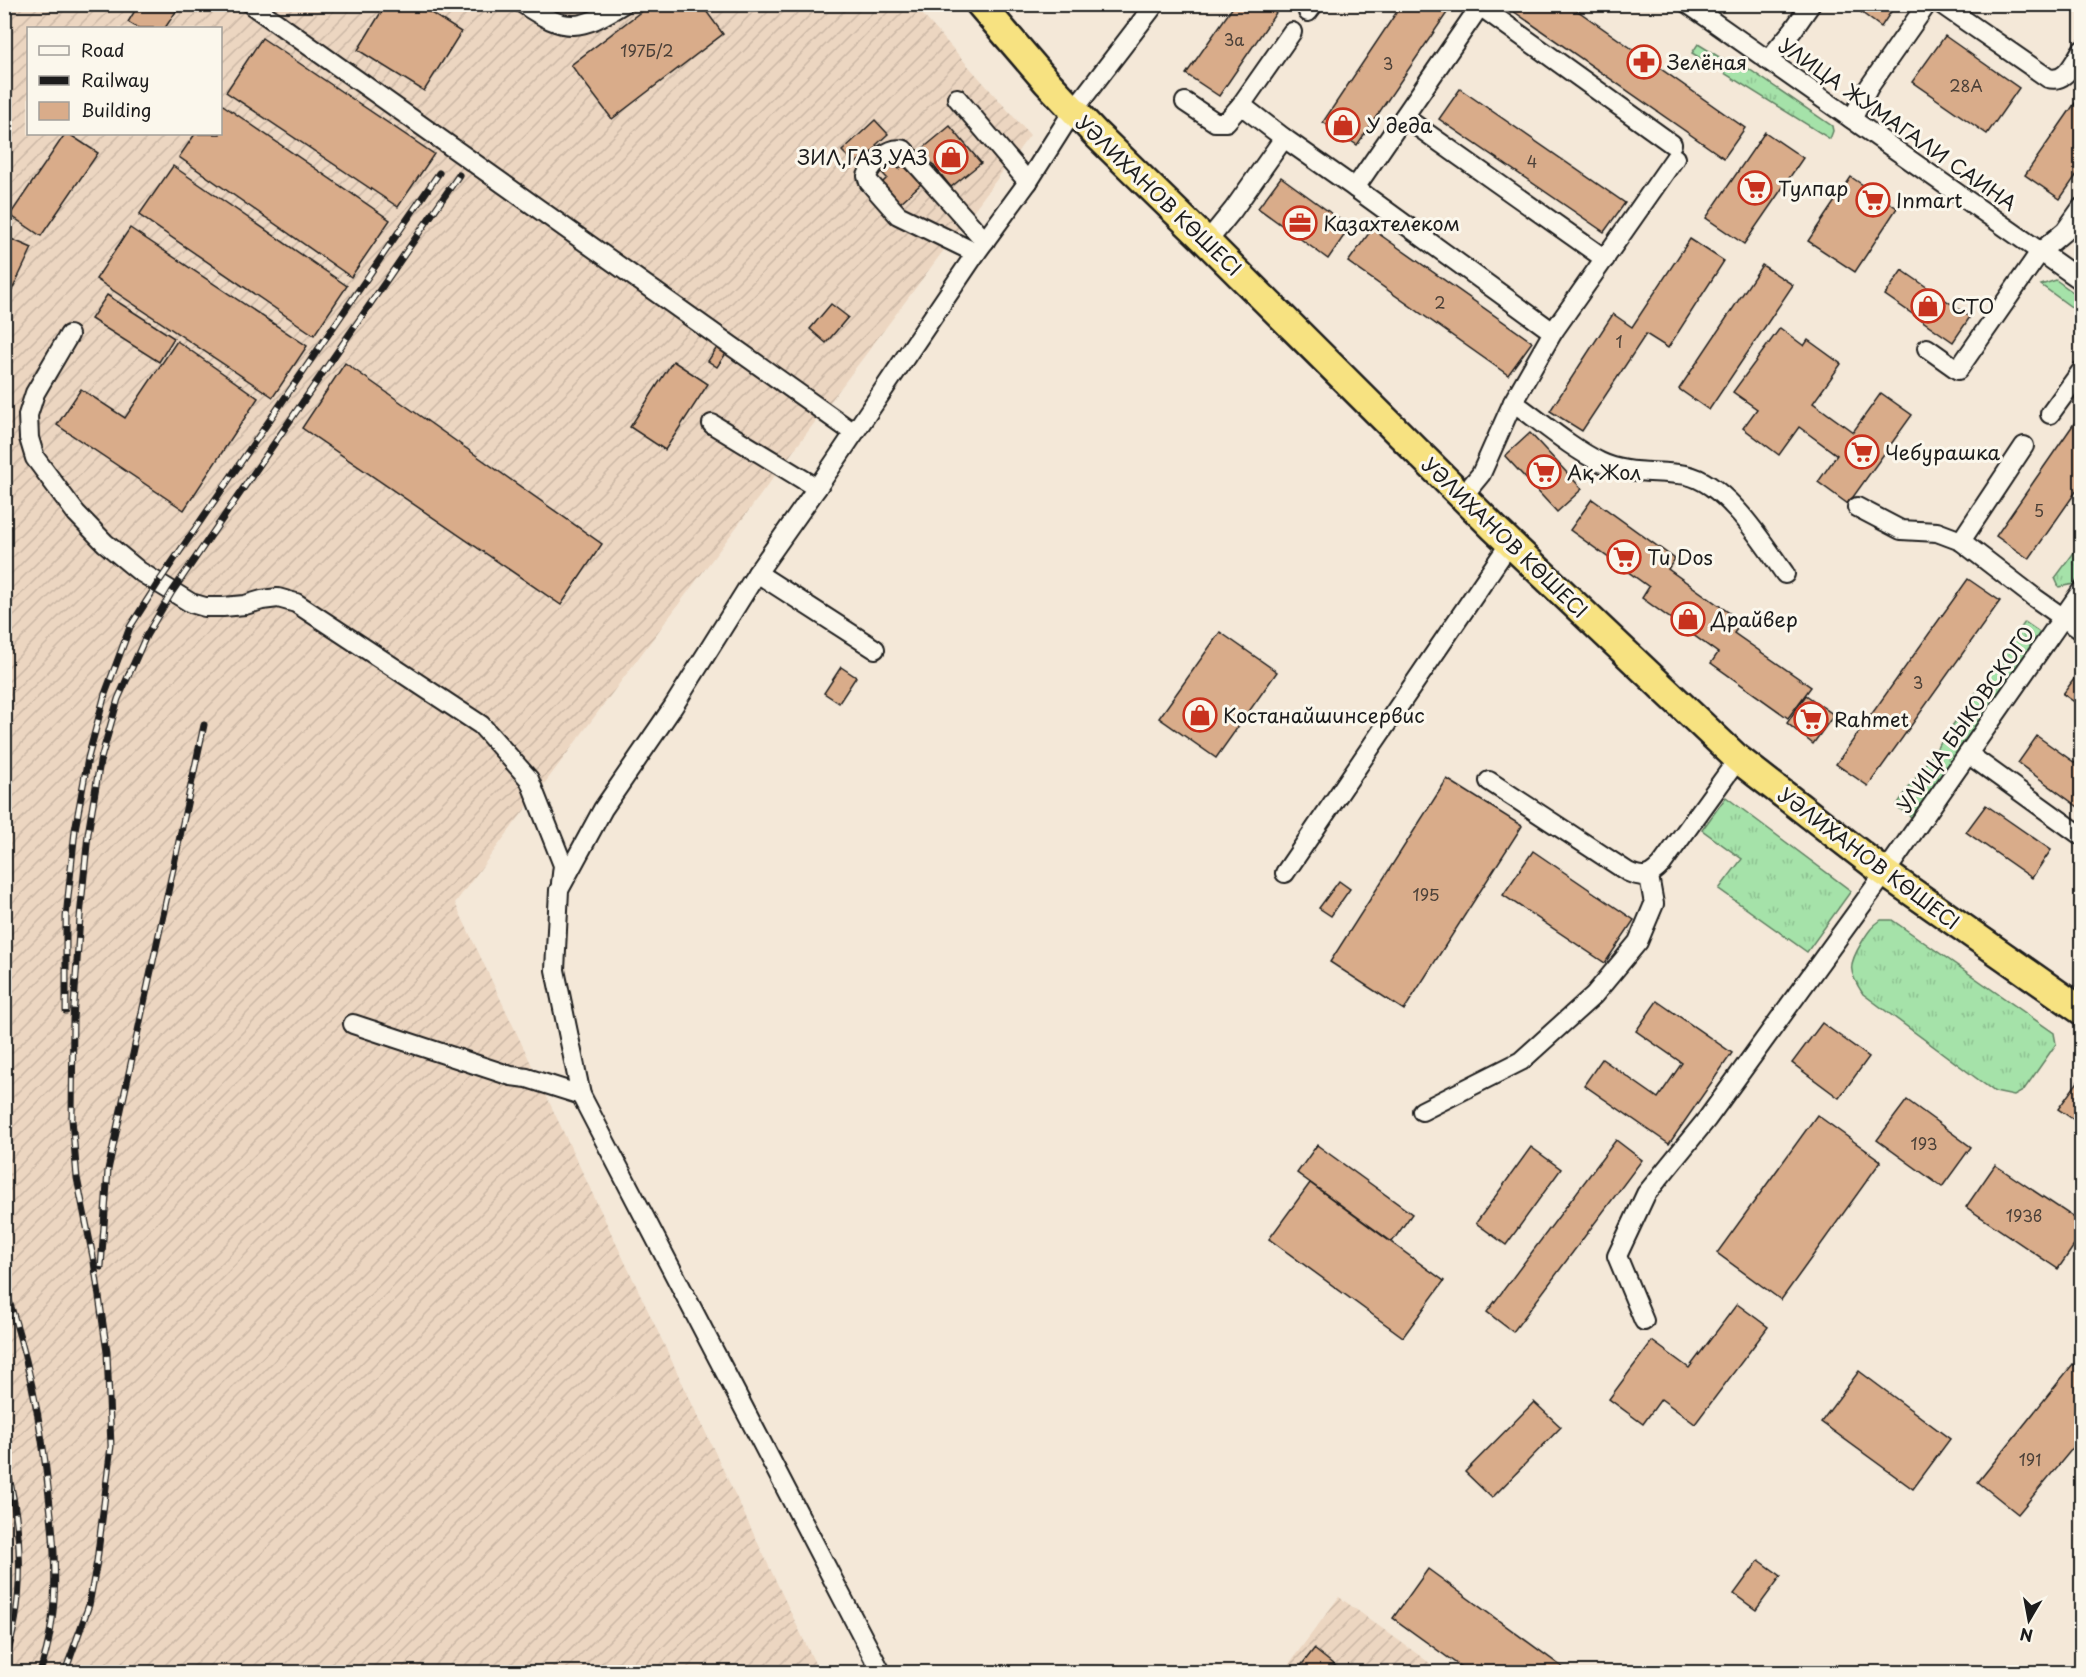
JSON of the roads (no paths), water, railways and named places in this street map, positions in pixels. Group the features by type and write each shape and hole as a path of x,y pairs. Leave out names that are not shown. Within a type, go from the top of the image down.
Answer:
{"highway":[{"name":"УӘЛИХАНОВ КӨШЕСІ","path":"980,4 1073,111 1462,497 1738,759 1885,873 2082,1011"}],"street":[{"path":"523,4 555,23 570,26 599,20 623,4"},
{"path":"560,890 603,809 673,707 757,573 980,247 1028,182 1073,111 1155,4"},
{"name":"УЛИЦА ЖУМАГАЛИ САИНА","path":"1688,4 2082,281"},
{"path":"1768,60 1793,30 1810,4"},
{"path":"1852,119 1869,87 1927,4"},
{"path":"1941,4 2048,78 2058,79 2064,76 2082,50"},
{"path":"1355,188 1480,5 1674,151 1605,259 1553,332 1513,402 1481,474 1462,497"},
{"path":"253,6 854,433"},
{"path":"1185,102 1210,120 1220,123 1230,119 1292,32"},
{"path":"957,98 1028,182"},
{"path":"1241,105 1553,332"},
{"path":"1404,117 1605,259"},
{"path":"1207,242 1233,210 1284,138"},
{"path":"904,150 980,247 898,215 869,182 867,176 869,170 889,151 904,150"},
{"path":"1927,348 1958,370 2040,252 2065,231 2082,207"},
{"path":"69,335 35,393 28,415 29,438 35,458 76,513 105,543 139,571 191,603 205,607 224,607 278,598 296,603 481,725 529,779 563,865 555,969 581,1095 881,1672"},
{"path":"2050,414 2082,370"},
{"path":"1513,402 1600,462 1620,469 1688,476 1703,481 1744,517 1785,574"},
{"path":"712,424 817,488"},
{"path":"1961,542 2024,446"},
{"path":"1857,507 1901,530 1937,532 1961,542 2082,631"},
{"path":"1285,873 1510,543"},
{"path":"757,573 875,649"},
{"name":"УЛИЦА БЫКОВСКОГО","path":"1644,1321 1617,1256 1646,1194 1707,1119 1885,873 2082,590"},
{"path":"1968,754 2079,834"},
{"path":"1489,781 1628,872 1643,878 1649,876 1662,864 1738,759"},
{"path":"1422,1111 1521,1061 1594,995 1638,942 1654,904 1649,876"},
{"path":"353,1024 511,1076 527,1078 581,1095"}],"railway":[{"path":"66,1011 66,917 75,830 88,758 105,694 130,627 439,173"},
{"path":"65,1672 89,1605 97,1561 111,1446 107,1352 94,1262 77,1178 72,1119 73,1020 80,917 88,834 100,762 118,699 146,636 172,592 459,175"},
{"path":"101,1267 108,1170 204,725"},
{"path":"4,1286 33,1390 46,1469 51,1519 55,1585 51,1629 40,1672"},
{"path":"4,1458 15,1508 19,1560 16,1613 4,1663"}],"place":[{"name":"Зелёная","path":"1644,62"},
{"name":"У деда","path":"1343,125"},
{"name":"ЗИЛ,ГАЗ,УАЗ","path":"951,157"},
{"name":"Тулпар","path":"1755,188"},
{"name":"Inmart","path":"1873,200"},
{"name":"Казахтелеком","path":"1300,223"},
{"name":"СТО","path":"1928,306"},
{"name":"Чебурашка","path":"1862,452"},
{"name":"Ақ Жол","path":"1544,472"},
{"name":"Tu Dos","path":"1624,557"},
{"name":"Драйвер","path":"1688,619"},
{"name":"Костанайшинсервис","path":"1200,715"},
{"name":"Rahmet","path":"1811,719"}]}
